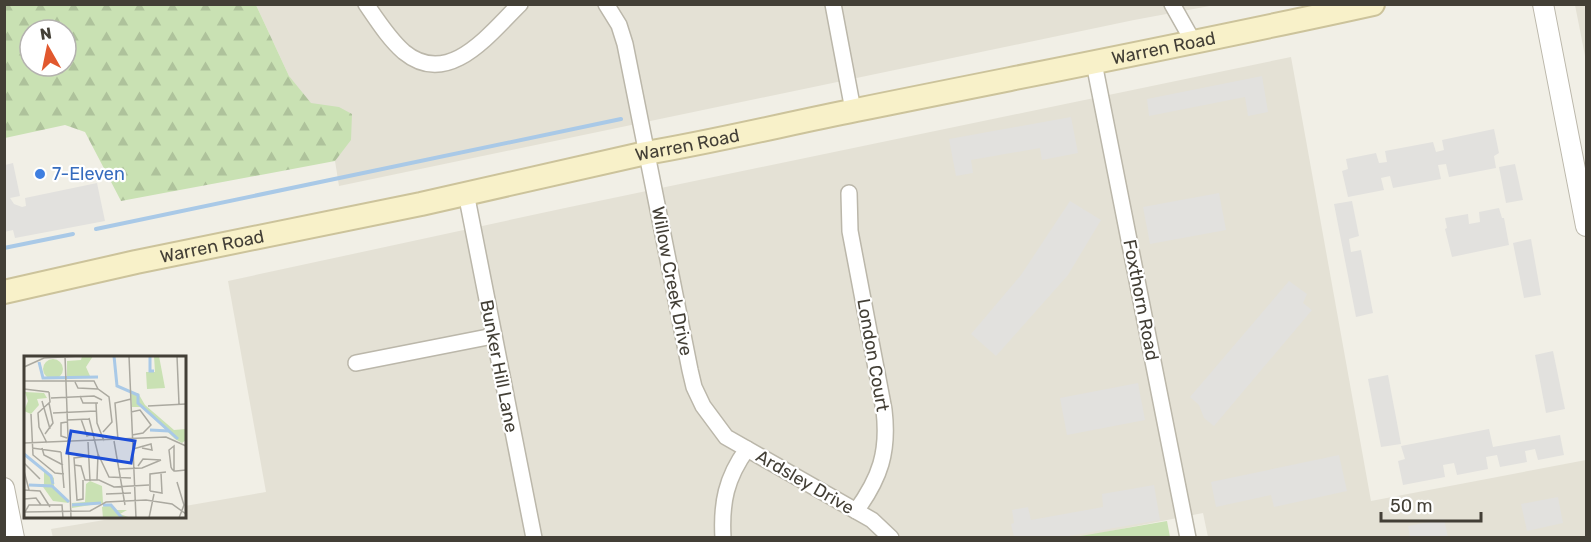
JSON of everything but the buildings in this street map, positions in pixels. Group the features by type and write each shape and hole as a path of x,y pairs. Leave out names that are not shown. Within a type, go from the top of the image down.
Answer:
{"main road":[{"name":"Warren Road","path":"4,292 646,153 1194,43 1373,4"}],"street":[{"path":"366,4 405,53 417,60 434,64 447,63 465,56 520,4"},
{"name":"Willow Creek Drive","path":"606,4 626,44 694,387 715,424 726,436 747,449"},
{"path":"833,4 853,110"},
{"path":"1172,4 1194,43"},
{"path":"1543,4 1584,183 1587,226"},
{"name":"Foxthorn Road","path":"1094,63 1188,537"},
{"name":"Bunker Hill Lane","path":"466,193 534,537"},
{"name":"London Court","path":"849,193 850,231 886,428 885,449 880,471 869,494 856,511"},
{"path":"356,363 493,336"},
{"path":"723,537 722,516 726,491 747,449"},
{"name":"Ardsley Drive","path":"747,449 872,520 891,537"},
{"path":"4,488 14,537"}],"shaded area":[{"path":"256,5 1215,5 339,186 335,161 289,76"},
{"path":"1575,5 1586,5 1586,61"},
{"path":"1291,57 1371,501 1586,460 1586,538 1208,537 1203,513 1075,538 53,538 51,529 116,518 186,518 186,506 266,492 228,281 565,208"},
{"path":"1262,76 1268,112 1248,116 1245,97 1149,116 1147,99"},
{"path":"1071,117 1078,153 1042,160 1040,148 971,160 973,173 956,176 949,139"},
{"path":"1494,129 1499,153 1494,156 1496,168 1449,177 1446,164 1438,165 1441,179 1393,188 1390,176 1381,178 1384,190 1348,197 1342,171 1348,169 1346,159 1376,153 1379,163 1387,162 1385,151 1433,142 1436,152 1444,150 1442,140"},
{"path":"13,163 20,196 10,198 14,204 26,206 25,198 97,183 105,221 15,238 13,230 4,232 5,165"},
{"path":"1515,164 1523,200 1506,203 1499,167"},
{"path":"1219,193 1226,230 1150,244 1143,207"},
{"path":"1070,201 1101,220 1068,275 996,356 971,334 1021,275"},
{"path":"1352,201 1359,236 1349,239 1351,252 1361,250 1373,313 1356,317 1334,204"},
{"path":"1499,208 1504,218 1509,245 1452,257 1445,229 1447,228 1445,218 1468,214 1469,224 1480,222 1479,212"},
{"path":"1531,239 1541,295 1524,298 1513,243"},
{"path":"1289,281 1307,294 1303,303 1312,310 1214,426 1204,418 1199,405 1190,397"},
{"path":"1553,351 1565,409 1546,413 1535,355"},
{"path":"1388,375 1401,444 1381,447 1368,379"},
{"path":"1138,383 1145,420 1067,435 1060,398"},
{"path":"1489,429 1493,447 1560,435 1564,455 1538,460 1535,449 1525,451 1527,462 1500,467 1497,455 1486,457 1488,469 1457,475 1454,463 1443,465 1445,477 1403,485 1398,461 1405,459 1401,446"},
{"path":"1339,455 1347,491 1274,507 1271,495 1216,507 1211,482"},
{"path":"1154,485 1160,520 1063,537 1014,537 1011,524 1014,523 1012,510 1028,507 1031,520 1103,507 1102,494"},
{"path":"1558,497 1563,523 1527,531 1521,504"},
{"path":"1444,519 1448,537 1410,537 1408,526"}],"green space":[{"path":"5,4 256,5 289,76 311,103 339,107 352,114 351,140 335,161 121,201 85,132 65,125 5,138"},
{"path":"1167,521 1170,537 1075,537"}],"waterway":[{"path":"96,229 621,119"},
{"path":"4,248 73,234"}],"place":[{"name":"7-Eleven","path":"40,174"}]}
